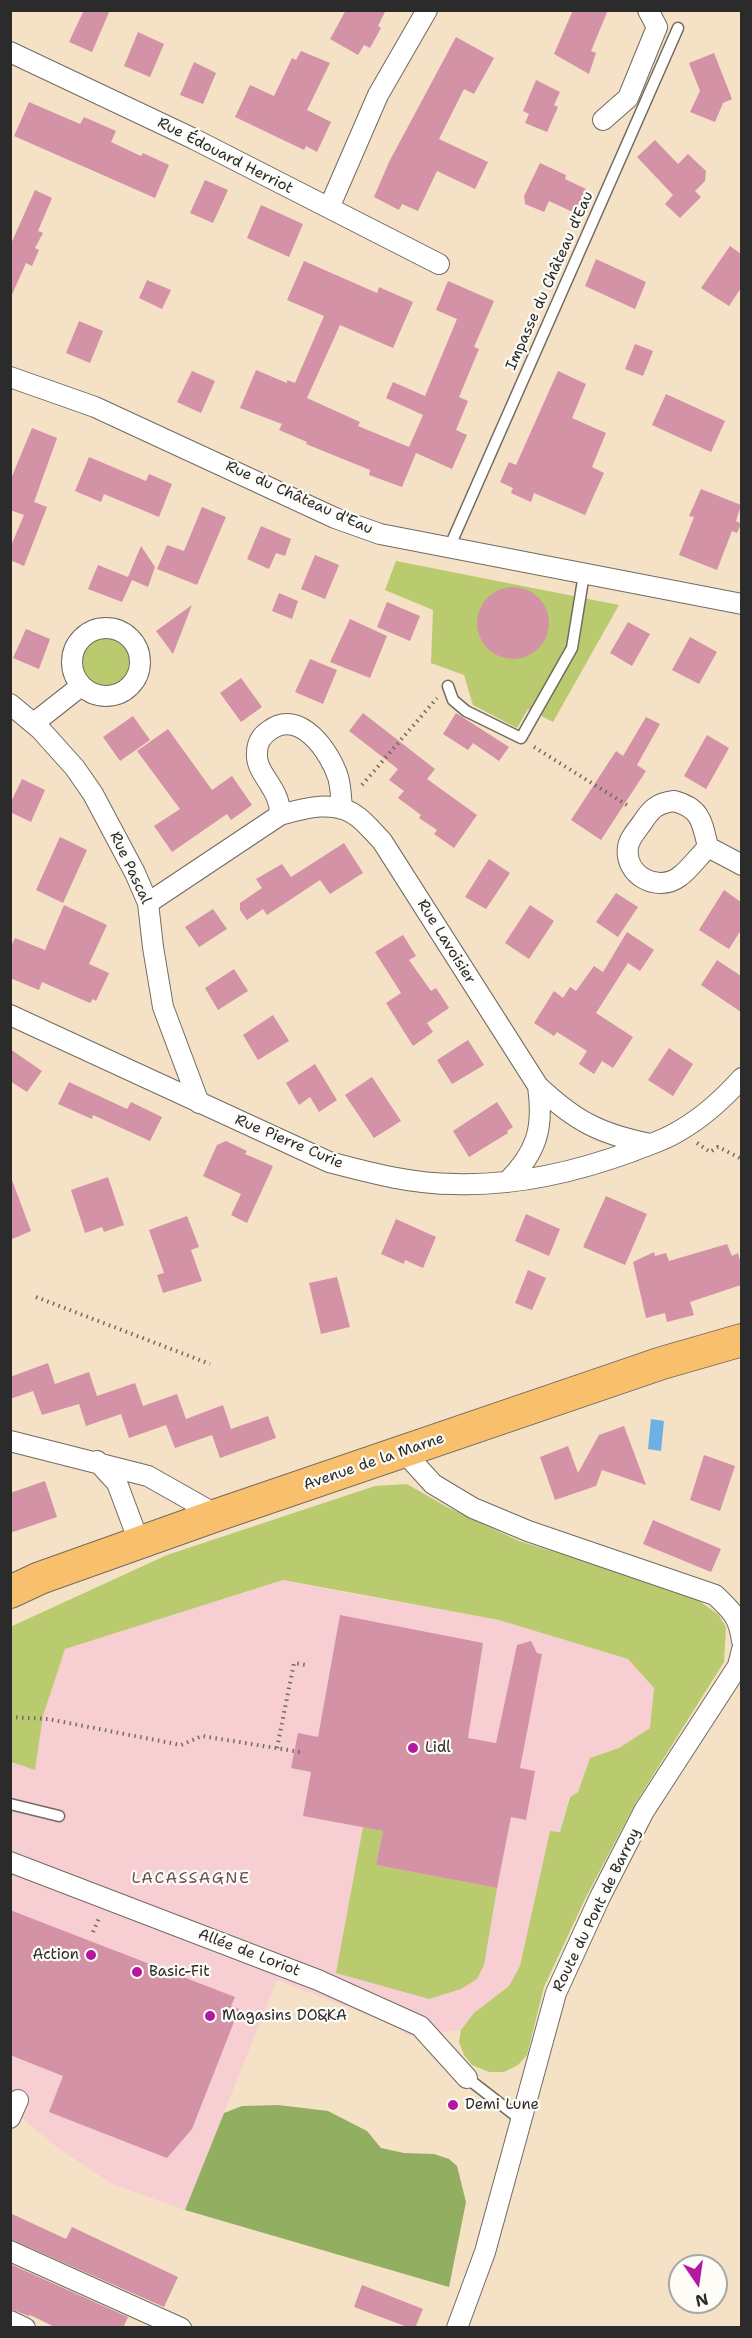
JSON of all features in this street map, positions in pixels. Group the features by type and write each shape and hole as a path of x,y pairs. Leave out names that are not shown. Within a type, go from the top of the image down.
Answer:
{"main road":[{"name":"Avenue de la Marne","path":"10,1592 40,1578 217,1515 662,1363 741,1340"}],"street":[{"path":"329,208 378,95 427,10"},
{"path":"603,120 628,98 657,27 648,10"},
{"name":"Rue Édouard Herriot","path":"10,52 194,139 438,264"},
{"name":"Rue du Château d'Eau","path":"10,377 95,407 335,518 380,534 741,604"},
{"path":"34,723 81,686"},
{"name":"Rue Pascal","path":"10,704 34,723 75,768 93,794 135,873 148,903 163,1007 199,1103"},
{"path":"148,903 280,815 304,808 342,809 340,785 334,766 312,735 295,724 285,723 274,726 266,732 256,751 257,762 278,796 280,815"},
{"path":"708,847 679,877 667,882 655,883 642,879 631,864 628,845 650,809 662,802 674,801 687,804 697,812 703,824 708,847 741,865"},
{"name":"Rue Lavoisier","path":"342,809 357,816 382,841 538,1086 563,1110 592,1128 620,1138 650,1144"},
{"name":"Rue Pierre Curie","path":"10,1015 329,1162 379,1176 455,1184 507,1182 599,1164 678,1132 717,1103 741,1078"},
{"name":"Rue Lavoisier","path":"507,1182 522,1167 536,1139 541,1107 538,1086"},
{"path":"10,1441 97,1461 148,1476 217,1515"},
{"path":"10,1452 31,1446"},
{"path":"404,1452 433,1484 474,1508 528,1532 715,1595 733,1611 741,1630"},
{"path":"97,1461 117,1483 139,1542"},
{"name":"Route du Pont de Barroy","path":"457,2328 485,2252 556,1993 600,1897 644,1811 738,1666 741,1650"},
{"name":"Allée de Loriot","path":"10,1862 318,1980 420,2026 467,2078"},
{"path":"10,2251 156,2323 181,2328"},
{"path":"10,2321 25,2328"}],"lane":[{"name":"Impasse du Château d'Eau","path":"449,548 678,27"},
{"path":"448,686 453,700 466,711 521,738 572,648 584,574"},
{"path":"10,1804 59,1816"},
{"path":"467,2078 520,2119"}],"path":[{"path":"342,809 448,686"},
{"path":"521,738 646,817"},
{"path":"678,1132 710,1152 718,1147 741,1159"},
{"path":"36,1297 210,1364"},
{"path":"277,1748 294,1663 306,1665"},
{"path":"10,1717 48,1719 181,1745 202,1736 300,1752"}],"shaded area":[{"path":"283,1580 499,1620 628,1659 654,1688 650,1728 619,1748 590,1758 578,1792 569,1797 560,1832 551,1831 520,1966 509,1986 474,2013 461,2030 409,2036 391,2024 277,1980 185,2210 112,2184 58,2148 11,2109 10,1762 35,1769 43,1716 65,1649"}],"green space":[{"path":"396,561 619,605 553,722 528,709 517,728 473,705 464,675 431,663 433,610 385,590"},
{"path":"101,633 111,633 126,641 132,650 134,661 132,672 126,681 111,689 101,689 90,684 83,677 78,666 78,656 83,645 90,638"},
{"path":"407,1484 447,1507 519,1541 686,1592 718,1614 726,1627 724,1662 635,1804 586,1897 544,1987 527,2055 518,2065 504,2072 489,2072 472,2065 464,2055 459,2042 461,2030 474,2013 509,1986 520,1966 550,1831 560,1832 570,1797 578,1792 590,1758 619,1748 650,1728 654,1688 628,1659 499,1620 283,1580 65,1649 43,1716 35,1770 11,1762 10,1627 167,1555 375,1486"},
{"path":"363,1827 383,1831 376,1865 497,1888 484,1965 477,1979 461,1989 429,1999 336,1973"},
{"path":"278,2105 328,2111 367,2131 381,2148 404,2153 434,2154 449,2159 457,2166 466,2202 449,2287 185,2210 224,2113 242,2106"}],"water":[{"path":"651,1419 664,1421 661,1451 648,1449"}],"building":[{"path":"84,10 110,10 92,52 69,42"},
{"path":"346,10 386,10 378,26 381,28 370,48 364,45 358,55 330,39"},
{"path":"573,10 608,10 591,51 596,53 589,74 554,54"},
{"path":"138,32 164,44 150,77 124,66"},
{"path":"456,37 494,58 474,94 464,89 439,139 488,162 475,189 437,171 418,211 402,204 399,210 374,197 389,162"},
{"path":"301,51 330,63 307,110 331,122 317,152 306,146 304,150 235,117 250,85 274,96 292,58 296,60"},
{"path":"714,53 732,99 723,103 715,122 690,112 700,91 689,63"},
{"path":"194,62 216,73 203,104 180,95"},
{"path":"536,80 560,92 554,105 558,107 547,132 525,123 529,114 523,111"},
{"path":"29,102 80,124 84,117 116,131 111,142 141,156 143,153 169,165 155,198 14,136"},
{"path":"655,140 678,164 688,154 706,171 705,181 695,191 701,197 680,218 665,204 673,195 637,157"},
{"path":"540,163 566,175 565,179 586,189 575,213 549,201 544,212 525,204 524,196"},
{"path":"205,180 228,190 213,223 190,213"},
{"path":"35,190 52,198 38,231 43,233 35,248 39,250 32,266 26,263 10,299 10,246"},
{"path":"261,205 303,224 289,257 247,238"},
{"path":"730,246 741,254 741,288 729,306 701,288"},
{"path":"596,259 646,282 635,309 585,286"},
{"path":"304,261 377,293 379,287 413,302 393,348 340,325 307,398 360,422 358,426 409,447 423,415 386,398 393,382 425,396 457,319 436,310 448,281 494,301 474,347 479,349 459,397 468,401 456,430 467,435 452,469 416,453 402,487 369,475 370,470 306,444 307,442 279,430 282,424 240,408 256,370 287,383 287,380 295,383 324,316 287,300"},
{"path":"147,280 171,290 162,309 139,298"},
{"path":"79,321 103,331 90,363 66,353"},
{"path":"635,344 653,351 643,376 625,369"},
{"path":"192,371 215,381 201,413 177,402"},
{"path":"558,371 586,384 572,418 606,433 592,467 604,473 585,515 534,493 531,502 511,493 513,488 500,482 509,462 516,465"},
{"path":"666,394 725,421 711,452 652,425"},
{"path":"32,428 57,438 34,502 47,507 24,566 10,560 10,548 24,515 10,510 10,481"},
{"path":"89,457 146,481 149,474 172,484 159,517 104,494 101,502 75,491"},
{"path":"701,489 741,505 736,521 741,524 737,533 732,531 717,570 679,555 694,517 689,516"},
{"path":"202,507 226,517 197,585 157,569 167,545 184,551"},
{"path":"261,526 291,539 285,556 276,553 269,569 247,559"},
{"path":"141,546 155,567 148,587 132,580 122,602 88,589 98,565 128,577"},
{"path":"315,555 339,565 325,599 301,589"},
{"path":"513,587 527,590 539,597 546,609 549,623 546,637 539,649 527,656 513,659 499,656 487,649 480,637 477,623 480,609 487,597 499,590"},
{"path":"279,593 298,601 292,619 272,611"},
{"path":"387,602 420,616 410,641 377,627"},
{"path":"192,605 173,654 156,631"},
{"path":"350,619 387,636 370,678 330,662"},
{"path":"628,622 650,634 632,666 610,653"},
{"path":"26,629 50,639 39,669 13,658"},
{"path":"690,637 717,652 699,684 672,670"},
{"path":"310,659 337,670 323,704 295,692"},
{"path":"241,678 262,707 241,722 220,693"},
{"path":"363,713 435,769 427,779 477,815 454,848 434,834 437,830 419,818 421,815 398,798 404,791 389,780 398,769 349,731"},
{"path":"456,713 509,747 499,761 473,743 468,750 443,734"},
{"path":"133,716 150,740 120,761 103,737"},
{"path":"646,717 660,724 637,765 646,771 601,840 571,820 616,751 623,756"},
{"path":"168,729 212,790 232,776 252,805 231,820 227,814 172,852 154,826 180,809 137,751"},
{"path":"707,735 729,748 706,789 684,776"},
{"path":"22,779 45,790 31,822 10,812 10,804"},
{"path":"60,837 87,850 63,903 36,890"},
{"path":"344,843 363,873 330,894 320,880 267,915 263,909 247,920 240,910 240,903 262,888 256,879 282,864 291,877"},
{"path":"489,859 510,873 486,909 465,897"},
{"path":"724,890 741,902 741,930 729,949 699,930"},
{"path":"616,893 638,907 618,937 596,922"},
{"path":"64,905 107,925 89,964 109,973 96,1001 93,999 90,1003 42,982 39,990 10,978 10,948 15,938 45,950"},
{"path":"530,905 554,921 529,959 505,943"},
{"path":"213,909 227,929 199,947 185,927"},
{"path":"627,932 654,950 640,971 628,963 596,1013 633,1037 613,1068 602,1061 594,1074 579,1064 587,1051 557,1032 554,1036 534,1023 554,991 563,998 570,987 576,991 594,966 603,972"},
{"path":"403,935 416,956 409,960 431,991 436,988 449,1008 427,1023 433,1032 413,1046 386,1003 401,993 375,952"},
{"path":"717,960 741,976 741,1012 701,985"},
{"path":"234,969 248,991 218,1010 205,988"},
{"path":"273,1015 289,1041 258,1060 243,1035"},
{"path":"468,1040 484,1065 452,1084 437,1060"},
{"path":"669,1048 693,1064 673,1096 648,1080"},
{"path":"10,1049 42,1071 27,1092 10,1081"},
{"path":"315,1064 337,1100 319,1112 310,1097 299,1105 286,1083"},
{"path":"372,1077 401,1121 374,1138 345,1095"},
{"path":"69,1082 127,1109 131,1102 162,1117 150,1141 93,1115 92,1119 58,1104"},
{"path":"497,1102 513,1127 507,1131 508,1133 469,1157 453,1131"},
{"path":"226,1141 247,1151 245,1154 273,1166 247,1223 231,1215 241,1194 203,1176 217,1145"},
{"path":"108,1177 124,1225 104,1232 102,1227 85,1233 71,1190"},
{"path":"12,1180 31,1231 10,1240 10,1181"},
{"path":"606,1196 647,1214 625,1265 583,1247"},
{"path":"526,1214 560,1229 549,1256 515,1241"},
{"path":"187,1216 199,1247 191,1250 202,1281 163,1293 157,1275 164,1273 149,1230"},
{"path":"396,1219 436,1237 423,1268 405,1260 404,1264 381,1254"},
{"path":"727,1244 732,1256 738,1253 741,1265 741,1285 690,1302 694,1315 667,1322 665,1313 646,1318 633,1262 654,1252 655,1256 666,1253 669,1261"},
{"path":"528,1270 546,1278 532,1310 515,1303"},
{"path":"337,1277 350,1327 321,1334 309,1283"},
{"path":"48,1363 55,1384 89,1372 97,1396 135,1383 143,1406 177,1394 186,1419 223,1405 231,1429 268,1416 276,1438 220,1458 212,1435 175,1448 166,1425 129,1438 121,1414 86,1426 79,1404 42,1415 33,1391 10,1399 10,1377"},
{"path":"624,1426 646,1485 602,1470 596,1486 555,1500 540,1457 568,1446 578,1473 599,1435"},
{"path":"704,1455 735,1466 720,1511 690,1500"},
{"path":"45,1481 57,1517 10,1533 10,1493"},
{"path":"653,1520 721,1549 711,1572 643,1544"},
{"name":"Lidl","path":"340,1615 483,1643 468,1738 496,1743 517,1645 531,1641 537,1653 542,1654 520,1768 535,1771 526,1820 511,1817 497,1888 376,1865 383,1831 303,1816 311,1772 291,1768 298,1733 318,1737"},
{"path":"10,1910 235,1997 231,2006 239,2009 192,2129 167,2158 49,2112 63,2076 10,2055"},
{"path":"10,2213 66,2239 72,2227 178,2277 164,2307 10,2239"},
{"path":"10,2264 128,2317 123,2328 57,2328 30,2315 10,2309"},
{"path":"362,2285 423,2309 415,2328 354,2307"}],"place":[{"name":"Lidl","path":"413,1748"},
{"name":"Action","path":"91,1955"},
{"name":"Basic-Fit","path":"137,1972"},
{"name":"Magasins DO&KA","path":"210,2016"},
{"name":"Demi Lune","path":"453,2105"}],"district":[{"name":"LACASSAGNE","path":"191,1879"}]}
